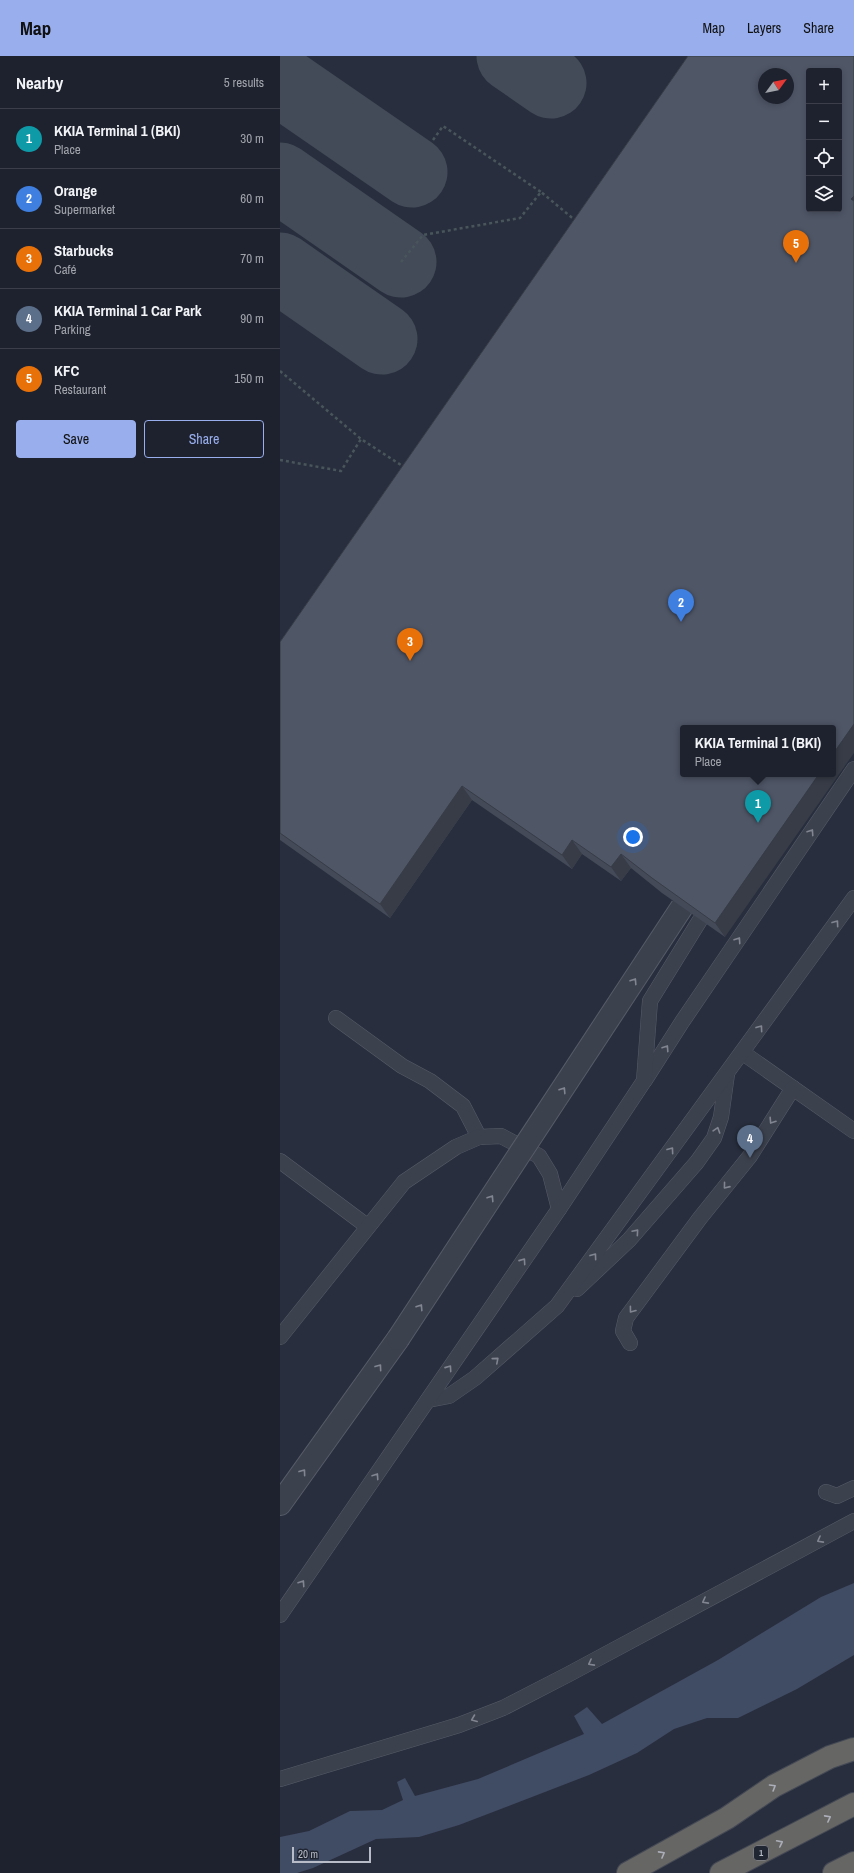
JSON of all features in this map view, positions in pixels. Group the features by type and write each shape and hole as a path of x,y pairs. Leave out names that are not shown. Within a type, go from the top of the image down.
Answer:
{"highway":[{"path":"628,1873 727,1818 774,1786 830,1757 854,1750"},
{"name":"1","path":"721,1873 854,1804"},
{"path":"834,1873 854,1863"}],"street":[{"path":"280,1504 398,1339 682,907"}],"lane":[{"path":"280,1615 559,1209 682,1022 854,769"},
{"path":"557,1306 854,898"},
{"path":"644,1081 650,1001 700,920"},
{"path":"336,1018 402,1066 430,1081 463,1106 479,1137"},
{"path":"742,1053 854,1131"},
{"path":"428,1400 449,1396 475,1378 597,1272 629,1240 698,1162 714,1138 719,1124 728,1070"},
{"path":"630,1343 623,1331 626,1318 700,1218 750,1156 794,1088"},
{"path":"280,1337 367,1226 404,1182 456,1147 479,1137 501,1136 539,1156 550,1174 559,1209"},
{"path":"280,1161 367,1226"},
{"path":"826,1492 837,1496 854,1488"},
{"path":"280,1779 459,1725 503,1708 854,1521"},
{"path":"280,1769 298,1773"}],"path":[{"path":"433,140 443,126 541,192 581,225"},
{"path":"401,262 423,235 520,218 541,192"},
{"path":"280,371 361,440 410,470"},
{"path":"280,460 341,471 361,440"}],"water":[{"path":"854,1583 854,1655 797,1689 738,1718 707,1718 674,1729 637,1753 589,1775 459,1825 419,1837 376,1839 313,1868 297,1873 280,1873 280,1837 309,1831 350,1811 382,1810 403,1800 397,1782 405,1778 415,1796 478,1779 584,1734 574,1716 587,1707 602,1724 718,1660 821,1597"}],"building":[{"path":"688,56 854,56 854,196 851,199 854,201 854,724 836,750 836,725 680,725 680,777 817,777 715,923 621,854 611,867 572,840 562,855 462,786 380,904 280,833 280,642"}],"taxiway":[{"path":"512,56 551,83"},
{"path":"280,81 412,172"},
{"path":"280,178 401,262"},
{"path":"280,268 382,339"}],"place":[{"name":"KFC","path":"796,263"},
{"name":"Orange","path":"681,622"},
{"name":"Starbucks","path":"410,661"},
{"name":"KKIA Terminal 1 (BKI)","path":"758,823"},
{"name":"KKIA Terminal 1 Car Park","path":"750,1158"}]}
